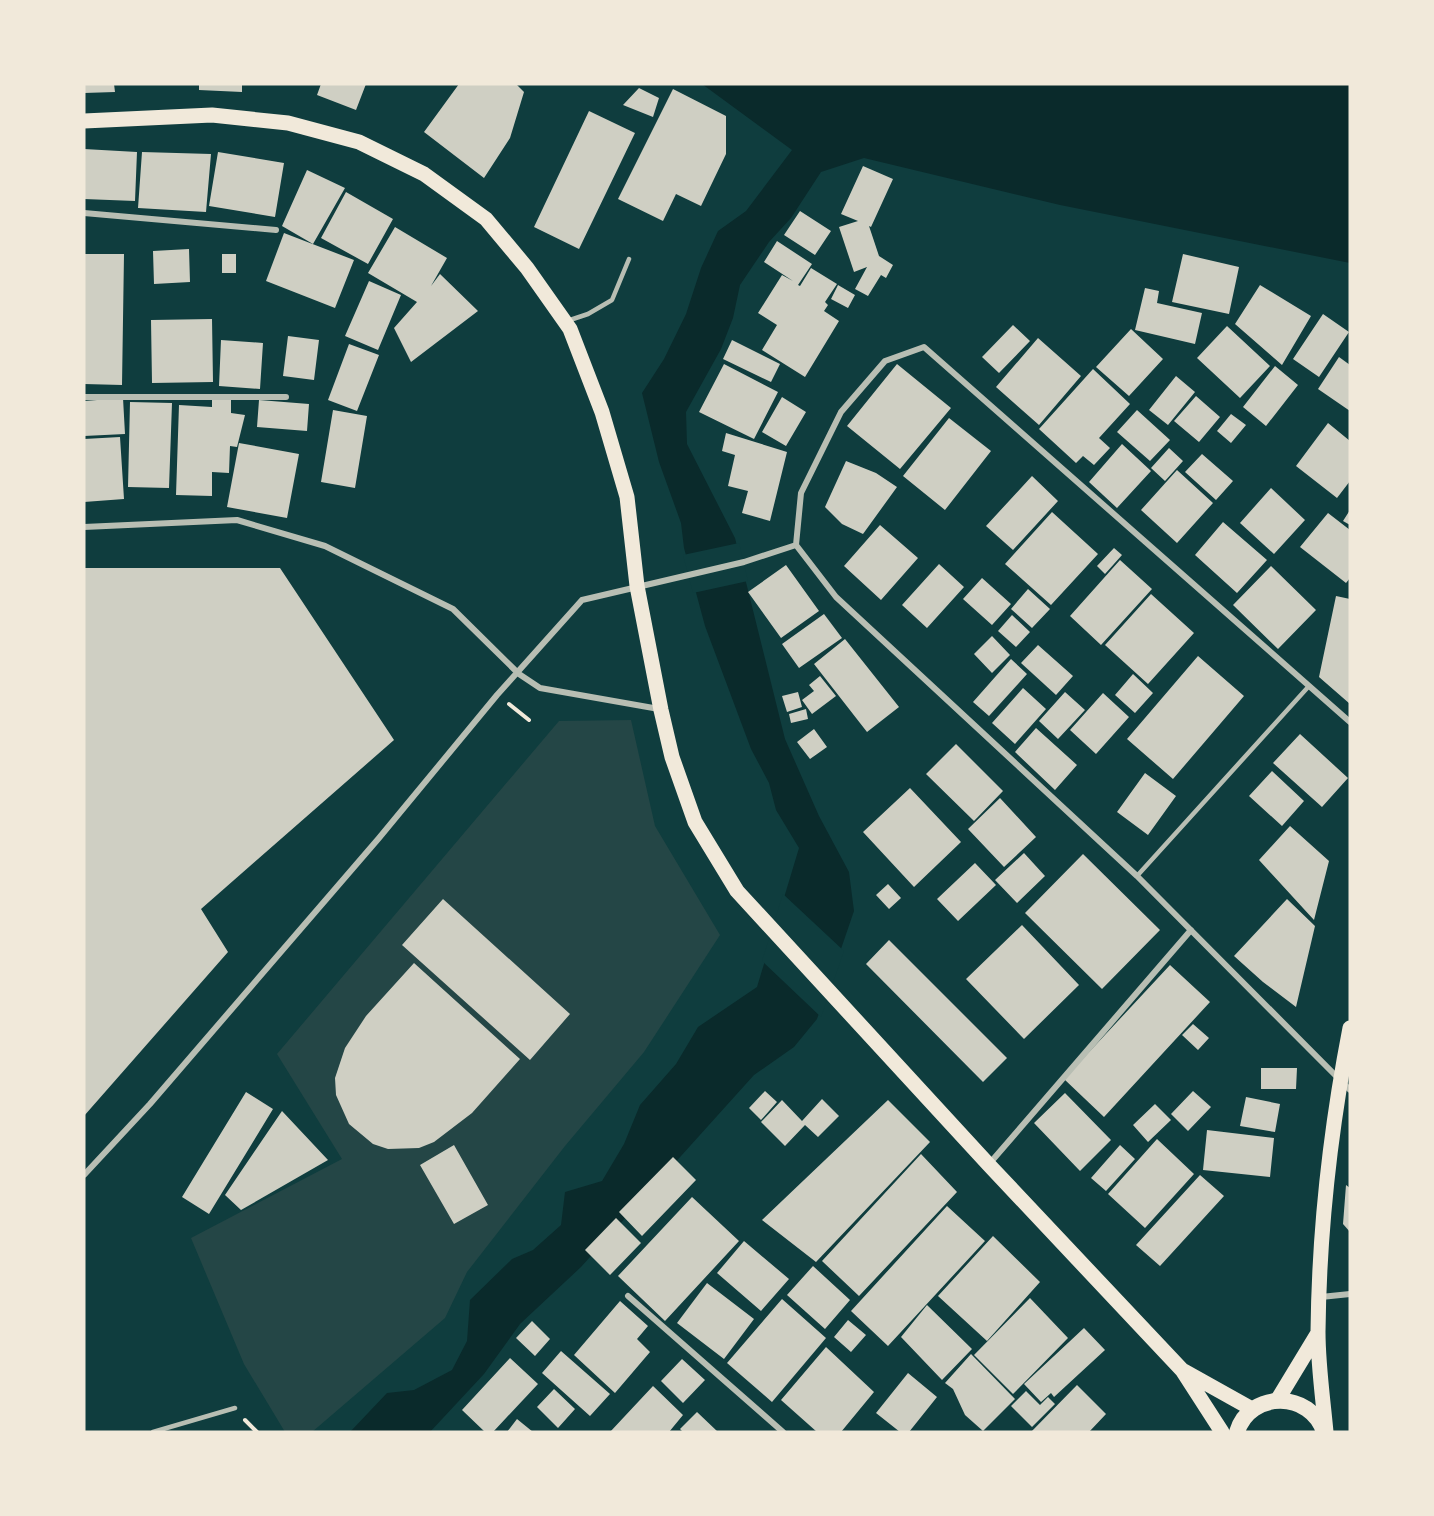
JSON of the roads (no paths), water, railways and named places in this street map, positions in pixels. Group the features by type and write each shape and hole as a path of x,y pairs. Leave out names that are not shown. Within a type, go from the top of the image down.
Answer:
{"highway":[{"path":"1237,1432 1252,1409 1278,1400 1296,1402 1311,1410 1325,1432"}],"main road":[{"path":"84,121 212,115 288,123 359,142 424,174 486,219 527,268 570,329 602,412 627,497 637,586 661,710 672,757 695,822 737,891 988,1164 1182,1370 1222,1432"},
{"path":"1325,1432 1318,1333 1320,1297 1328,1180 1345,1084 1350,1028"},
{"path":"1278,1400 1318,1333"},
{"path":"1182,1370 1252,1409"}],"street":[{"path":"84,213 276,230"},
{"path":"1345,1084 1137,876 836,597 796,545 801,493 842,412 885,361 924,347 1350,722"},
{"path":"84,397 286,397"},
{"path":"84,527 237,520 326,546 453,609 519,674 540,688 661,710"},
{"path":"84,1175 150,1104 497,695 519,674 582,600 744,562 796,545"},
{"path":"988,1164 1191,930"},
{"path":"1320,1297 1350,1294"},
{"path":"628,1296 783,1432"}],"lane":[{"path":"564,322 588,314 612,300 629,259"},
{"path":"1137,876 1309,686"},
{"path":"153,1432 235,1408"}]}
